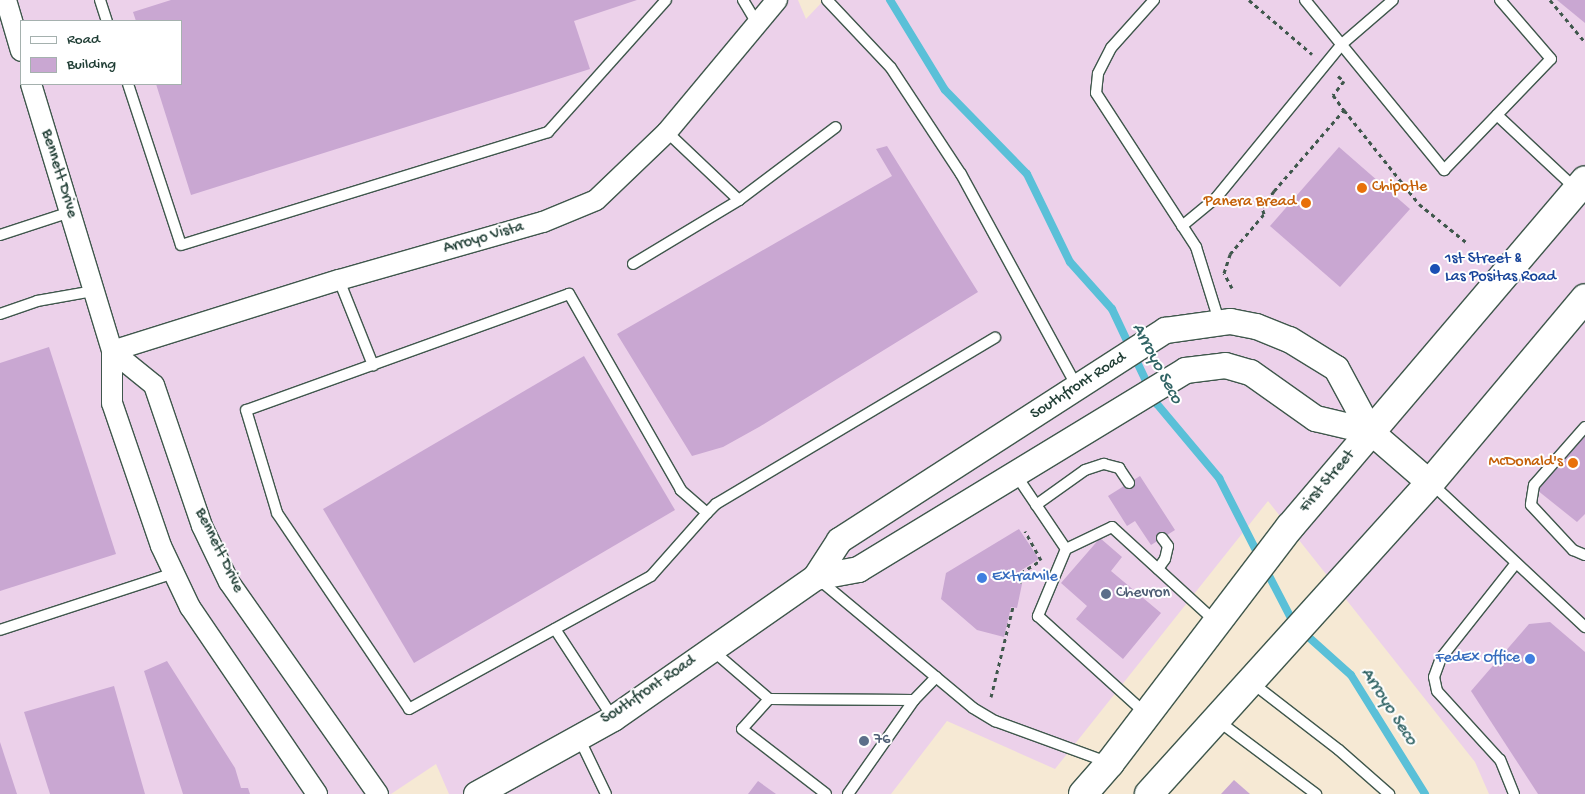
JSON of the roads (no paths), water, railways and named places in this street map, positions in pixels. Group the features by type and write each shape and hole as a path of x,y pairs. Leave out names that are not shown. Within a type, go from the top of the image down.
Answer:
{"main road":[{"name":"First Street","path":"1083,794 1110,763 1290,527 1581,185"},
{"path":"1149,794 1430,482 1585,298"}],"street":[{"path":"6,0 20,48"},
{"name":"Arroyo Vista","path":"112,351 339,280 543,222 596,200 667,132 777,0"},
{"name":"Bennett Drive","path":"31,85 112,351 112,403 161,546 190,607 317,794"},
{"name":"Southfront Road","path":"476,794 613,718 814,577 839,540 1164,330 1218,321 1256,326 1289,339 1336,368 1370,431 1430,482"},
{"name":"Bennett Drive","path":"112,351 154,385 202,526 230,582 378,794"},
{"name":"Southfront Road","path":"814,577 858,569 1115,416 1185,370 1225,365 1250,372 1314,418 1370,431"}],"lane":[{"path":"100,0 107,20"},
{"path":"128,85 181,244 548,132 666,0"},
{"path":"743,0 758,25"},
{"path":"827,0 890,68 961,174 1081,385"},
{"path":"1154,0 1111,48 1098,74 1096,93 1196,247 1218,321"},
{"path":"1305,0 1444,170 1551,59 1500,0"},
{"path":"1182,226 1216,198 1342,44 1393,0"},
{"path":"1497,114 1581,185"},
{"path":"633,264 739,200 836,127"},
{"path":"667,132 739,200"},
{"path":"0,235 70,212"},
{"path":"339,280 372,365"},
{"path":"0,314 37,301 94,291"},
{"path":"707,513 681,490 569,294 246,410 277,513 410,709 651,576 716,504 995,338"},
{"path":"1585,427 1534,485 1532,505 1573,550 1585,555"},
{"path":"1036,505 1085,470 1104,464 1119,468 1129,483"},
{"path":"1016,475 1066,549"},
{"path":"1430,482 1585,627"},
{"path":"1147,715 1038,616 1066,549 1112,526 1158,570 1221,617"},
{"path":"1158,570 1166,559 1168,546 1162,538"},
{"path":"1514,794 1500,760 1437,691 1434,677 1441,658 1516,563"},
{"path":"0,630 174,574"},
{"path":"814,577 936,677 995,721 1110,763"},
{"path":"555,629 613,718"},
{"path":"711,649 769,699 914,700"},
{"path":"848,794 914,700 936,677"},
{"path":"1250,681 1339,750 1390,794"},
{"path":"769,699 742,729 826,794"},
{"path":"1216,720 1316,794"},
{"path":"579,737 606,794"}],"waterway":[{"name":"Arroyo Seco","path":"890,0 945,90 1027,174 1070,262 1112,309 1157,404 1219,478 1260,558"},
{"name":"Arroyo Seco","path":"1265,568 1294,624 1351,675 1425,794"}],"place":[{"name":"Chipotle","path":"1362,188"},
{"name":"Panera Bread","path":"1306,203"},
{"name":"1st Street & Las Positas Road","path":"1435,269"},
{"name":"McDonald's","path":"1573,463"},
{"name":"ExtraMile","path":"982,578"},
{"name":"Chevron","path":"1106,594"},
{"name":"FedEx Office","path":"1530,659"},
{"name":"76","path":"864,741"}]}
